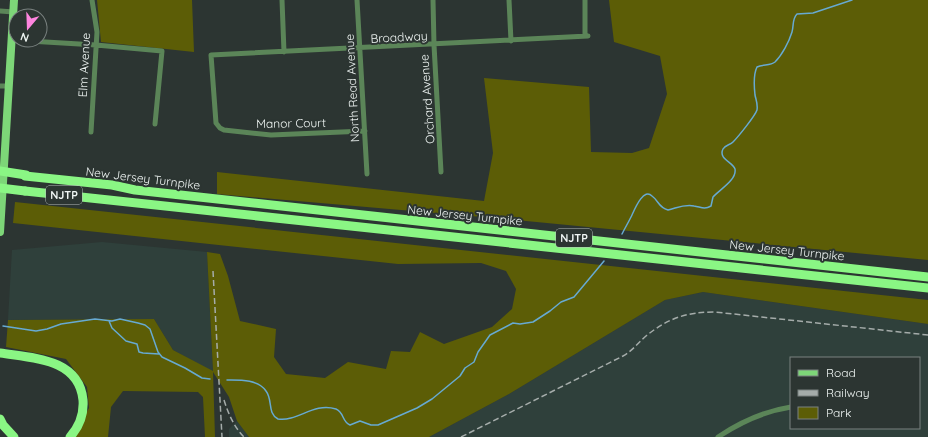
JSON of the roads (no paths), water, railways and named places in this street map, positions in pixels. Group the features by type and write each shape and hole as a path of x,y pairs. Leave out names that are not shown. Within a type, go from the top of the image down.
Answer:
{"highway":[{"name":"New Jersey Turnpike","path":"0,172 220,200 928,277"},
{"name":"New Jersey Turnpike","path":"0,188 928,288"},
{"path":"0,353 7,357 40,363 51,367 62,373 70,382 77,396 77,412 72,426 62,437"},
{"path":"7,357 42,359 52,362 64,368 75,378 81,392 83,408 79,425 70,437"},
{"path":"0,419 3,425 14,437"}],"main road":[{"path":"0,232 11,48"}],"street":[{"name":"Elm Avenue","path":"91,132 96,45 96,25 92,0"},
{"path":"282,0 284,52"},
{"name":"North Read Avenue","path":"357,0 367,174"},
{"name":"Orchard Avenue","path":"433,0 434,45 442,172"},
{"path":"509,0 511,41"},
{"name":"Broadway","path":"219,127 216,122 211,55 434,45 586,36 585,0"},
{"path":"48,42 162,51 155,124"},
{"path":"0,86 9,86"},
{"name":"Manor Court","path":"219,127 224,130 271,135 365,131"},
{"path":"718,437 730,429 764,414 790,407"}],"waterway":[{"path":"622,234 639,201 645,195 649,194 660,206 668,210 681,206 704,208 711,206 713,197 730,181 735,173 734,167 722,155 723,149 732,143 757,110 754,81 757,67 769,65 775,62 780,56 791,36 795,16 797,14 813,13 852,0"},
{"path":"227,380 248,381 263,387 268,395 272,413 278,419 292,418 320,408 328,408 339,410 347,424 350,425 360,421 371,425 378,425 417,408 432,399 460,376 465,368 474,362 478,352 490,335 513,323 520,324 533,322 561,302 574,297 604,261"},
{"path":"3,326 36,331 61,324 95,319 112,321 120,319 138,323 145,325 150,329 158,352 162,357 202,378 210,379"},
{"path":"109,321 112,328 126,341 137,344 139,352 159,354"}],"railway":[{"path":"213,271 222,437"},
{"path":"461,437 623,356 646,336 670,320 696,313 715,312 928,335"},
{"path":"224,400 232,420 244,437"}]}
